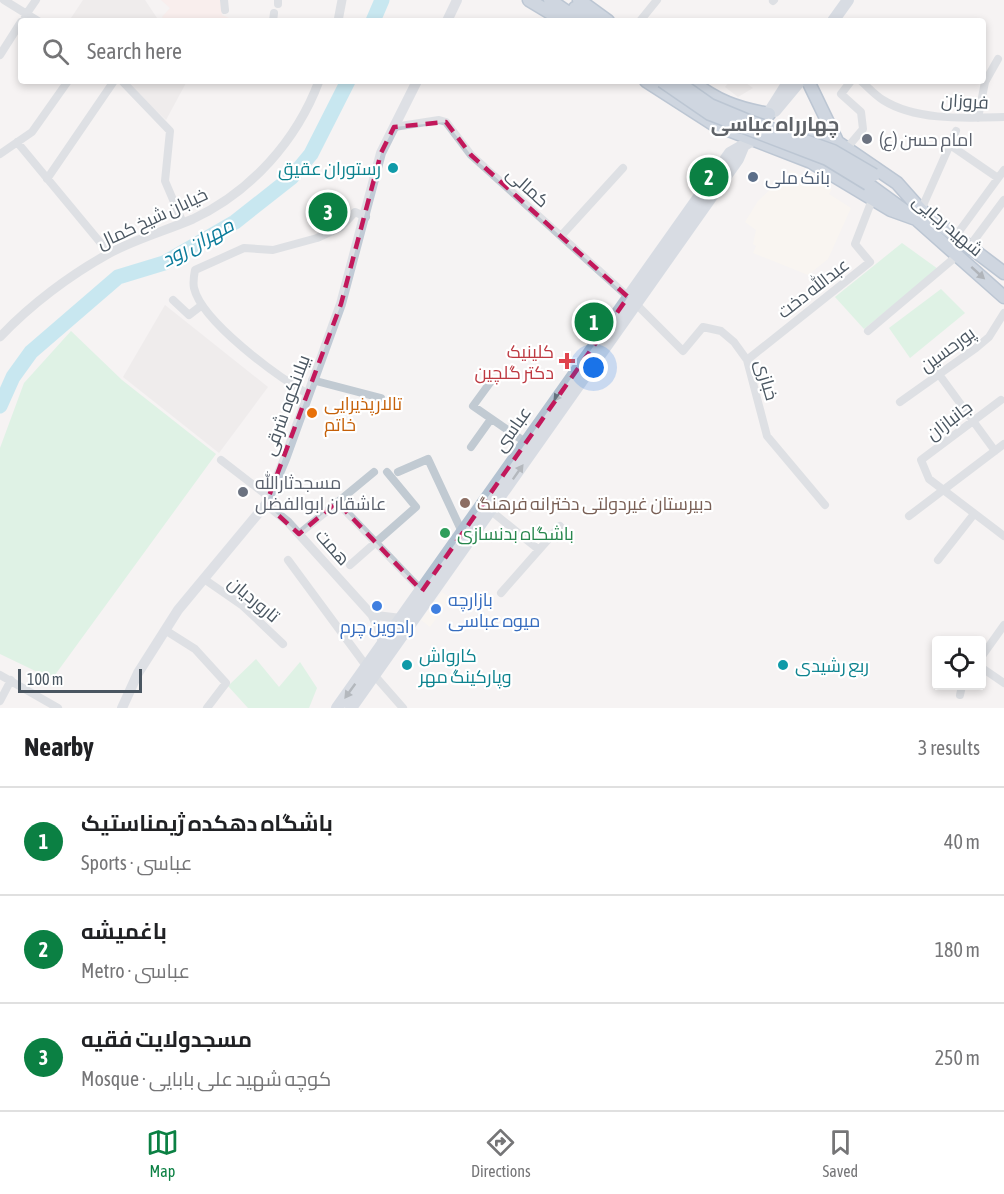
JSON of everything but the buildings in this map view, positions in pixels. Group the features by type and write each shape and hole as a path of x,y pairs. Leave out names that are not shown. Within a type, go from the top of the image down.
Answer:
{"highway":[{"path":"529,0 559,18"},
{"path":"550,0 576,18"},
{"path":"564,0 589,18"},
{"path":"579,0 604,18"},
{"path":"651,84 747,144 799,157 848,182 872,200 919,215"},
{"path":"666,84 710,114 827,159 871,179"},
{"path":"680,84 710,105 833,151 919,215 1003,269"},
{"path":"695,84 714,98 736,108 769,114"},
{"path":"810,84 842,146"},
{"path":"799,157 797,150 805,133 814,130 824,133 897,183 919,215"},
{"name":"شهید رجایی","path":"919,215 1004,297"}],"main road":[{"path":"448,18 457,0"},
{"path":"835,18 848,0"},
{"path":"844,18 857,0"},
{"name":"بیلانکوه شرقی","path":"122,708 138,672 165,630 267,500 341,304 366,217 381,153 416,84"},
{"name":"عباسى","path":"337,708 371,671 385,661 408,619 632,301 730,153 747,144 787,84"},
{"name":"عباسى","path":"769,114 778,110 798,84"},
{"name":"عباسى","path":"465,537 491,511 530,445"},
{"name":"عباسى","path":"351,708 382,646 408,619"}],"street":[{"path":"4,0 34,18"},
{"path":"24,18 36,0"},
{"path":"224,0 225,10"},
{"path":"339,18 342,0"},
{"path":"642,18 657,0"},
{"path":"0,55 18,27"},
{"path":"986,80 998,60"},
{"path":"0,154 32,132 66,84"},
{"path":"47,179 112,84"},
{"path":"125,84 170,131 165,181 183,223"},
{"name":"خیابان شیخ کمال","path":"0,337 43,299 109,253 183,223 224,203 272,159 292,135 316,84"},
{"path":"842,146 863,129 861,112 841,94 849,84"},
{"name":"فروزان","path":"864,84 883,100 909,110 978,118 1004,117"},
{"path":"978,118 985,84"},
{"name":"کمالی","path":"394,127 439,120 446,122 471,155 632,301"},
{"path":"919,215 956,131"},
{"path":"17,142 109,253"},
{"path":"950,145 998,178"},
{"path":"561,236 622,168"},
{"path":"955,237 1004,170"},
{"name":"عبدالله دخت","path":"747,360 870,262 855,244 872,200"},
{"path":"969,247 1004,200"},
{"path":"308,394 290,384 217,325 202,305 194,287 195,270 244,248 273,250 317,238 341,227 355,212 366,217"},
{"path":"868,331 958,255"},
{"path":"173,300 189,315 202,305"},
{"name":"خبازی","path":"632,301 683,351 704,327 721,331 734,342 747,360 767,436 825,505"},
{"name":"پورحسین","path":"900,402 989,337 1004,312"},
{"path":"938,373 994,451"},
{"path":"312,380 381,398"},
{"path":"492,380 473,406 530,445"},
{"name":"جانبازان","path":"1001,400 921,460 929,479 1004,536"},
{"path":"471,447 491,419"},
{"path":"909,516 1004,444"},
{"path":"398,472 428,459 465,537"},
{"path":"221,460 267,500"},
{"path":"299,534 374,472"},
{"path":"351,565 416,507 387,472"},
{"name":"همت","path":"267,500 372,615 381,635 385,661"},
{"path":"337,502 426,594"},
{"path":"491,511 538,549"},
{"path":"938,560 974,514"},
{"path":"501,593 560,526"},
{"path":"288,560 371,671 403,708"},
{"name":"تاروردیان","path":"204,579 243,606 283,644"},
{"path":"372,615 408,619"},
{"path":"986,649 1004,625"},
{"path":"165,630 195,649 226,682 207,708"},
{"path":"986,671 1004,683"},
{"path":"0,675 58,708"},
{"path":"0,701 11,680"},
{"path":"960,695 961,690"}],"highlighted area":[{"path":"446,122 471,155 628,297 422,591 337,502 299,534 266,504 341,304 381,153 394,127"}],"shaded area":[{"path":"83,0 145,0 157,18 71,18"},
{"path":"161,0 221,0 222,15 229,18 163,18 170,8"},
{"path":"128,84 185,84 166,120"},
{"path":"728,84 747,84 753,88 738,97 725,87"},
{"path":"791,170 832,189 829,194 851,208 828,259 808,275 753,253 756,246 753,244 756,230 745,222 758,201"},
{"path":"165,305 268,387 219,453 123,377"},
{"name":"بازارچه میوه عباسی","path":"442,592 451,598 430,627 421,620"}],"green space":[{"path":"902,243 938,269 864,329 835,297"},
{"path":"941,289 965,313 910,358 889,328"},
{"path":"71,331 122,380 216,454 52,679 0,654 0,448 24,383"},
{"path":"256,659 279,687 300,662 317,688 309,708 248,708 228,686"}],"waterway":[{"name":"مهران رود","path":"374,18 382,0"},
{"name":"مهران رود","path":"0,406 13,377 31,352 118,277 164,263 235,222 292,177 311,154 346,84"}],"place":[{"name":"امام حسن (ع)","path":"867,139"},
{"name":"رستوران عقیق","path":"393,168"},
{"name":"باغمیشه","path":"709,177"},
{"name":"بانک ملی","path":"753,177"},
{"name":"مسجدولایت فقیه","path":"328,212"},
{"name":"باشگاه دهکده ژیمناستیک","path":"594,322"},
{"name":"کلینیک دکتر گلچین","path":"567,361"},
{"name":"تالارپذیرایی خاتم","path":"312,413"},
{"name":"مسجدثارالله عاشقان ابوالفضل","path":"243,492"},
{"name":"دبیرستان غیردولتی دخترانه فرهنگ","path":"465,503"},
{"name":"باشگاه بدنسازی","path":"445,533"},
{"name":"رادوین چرم","path":"377,606"},
{"name":"بازارچه میوه عباسی","path":"436,609"},
{"name":"کارواش وپارکینگ مهر","path":"407,665"},
{"name":"ربع رشیدی","path":"783,665"}],"district":[{"name":"چهارراه عباسی","path":"775,123"}]}
